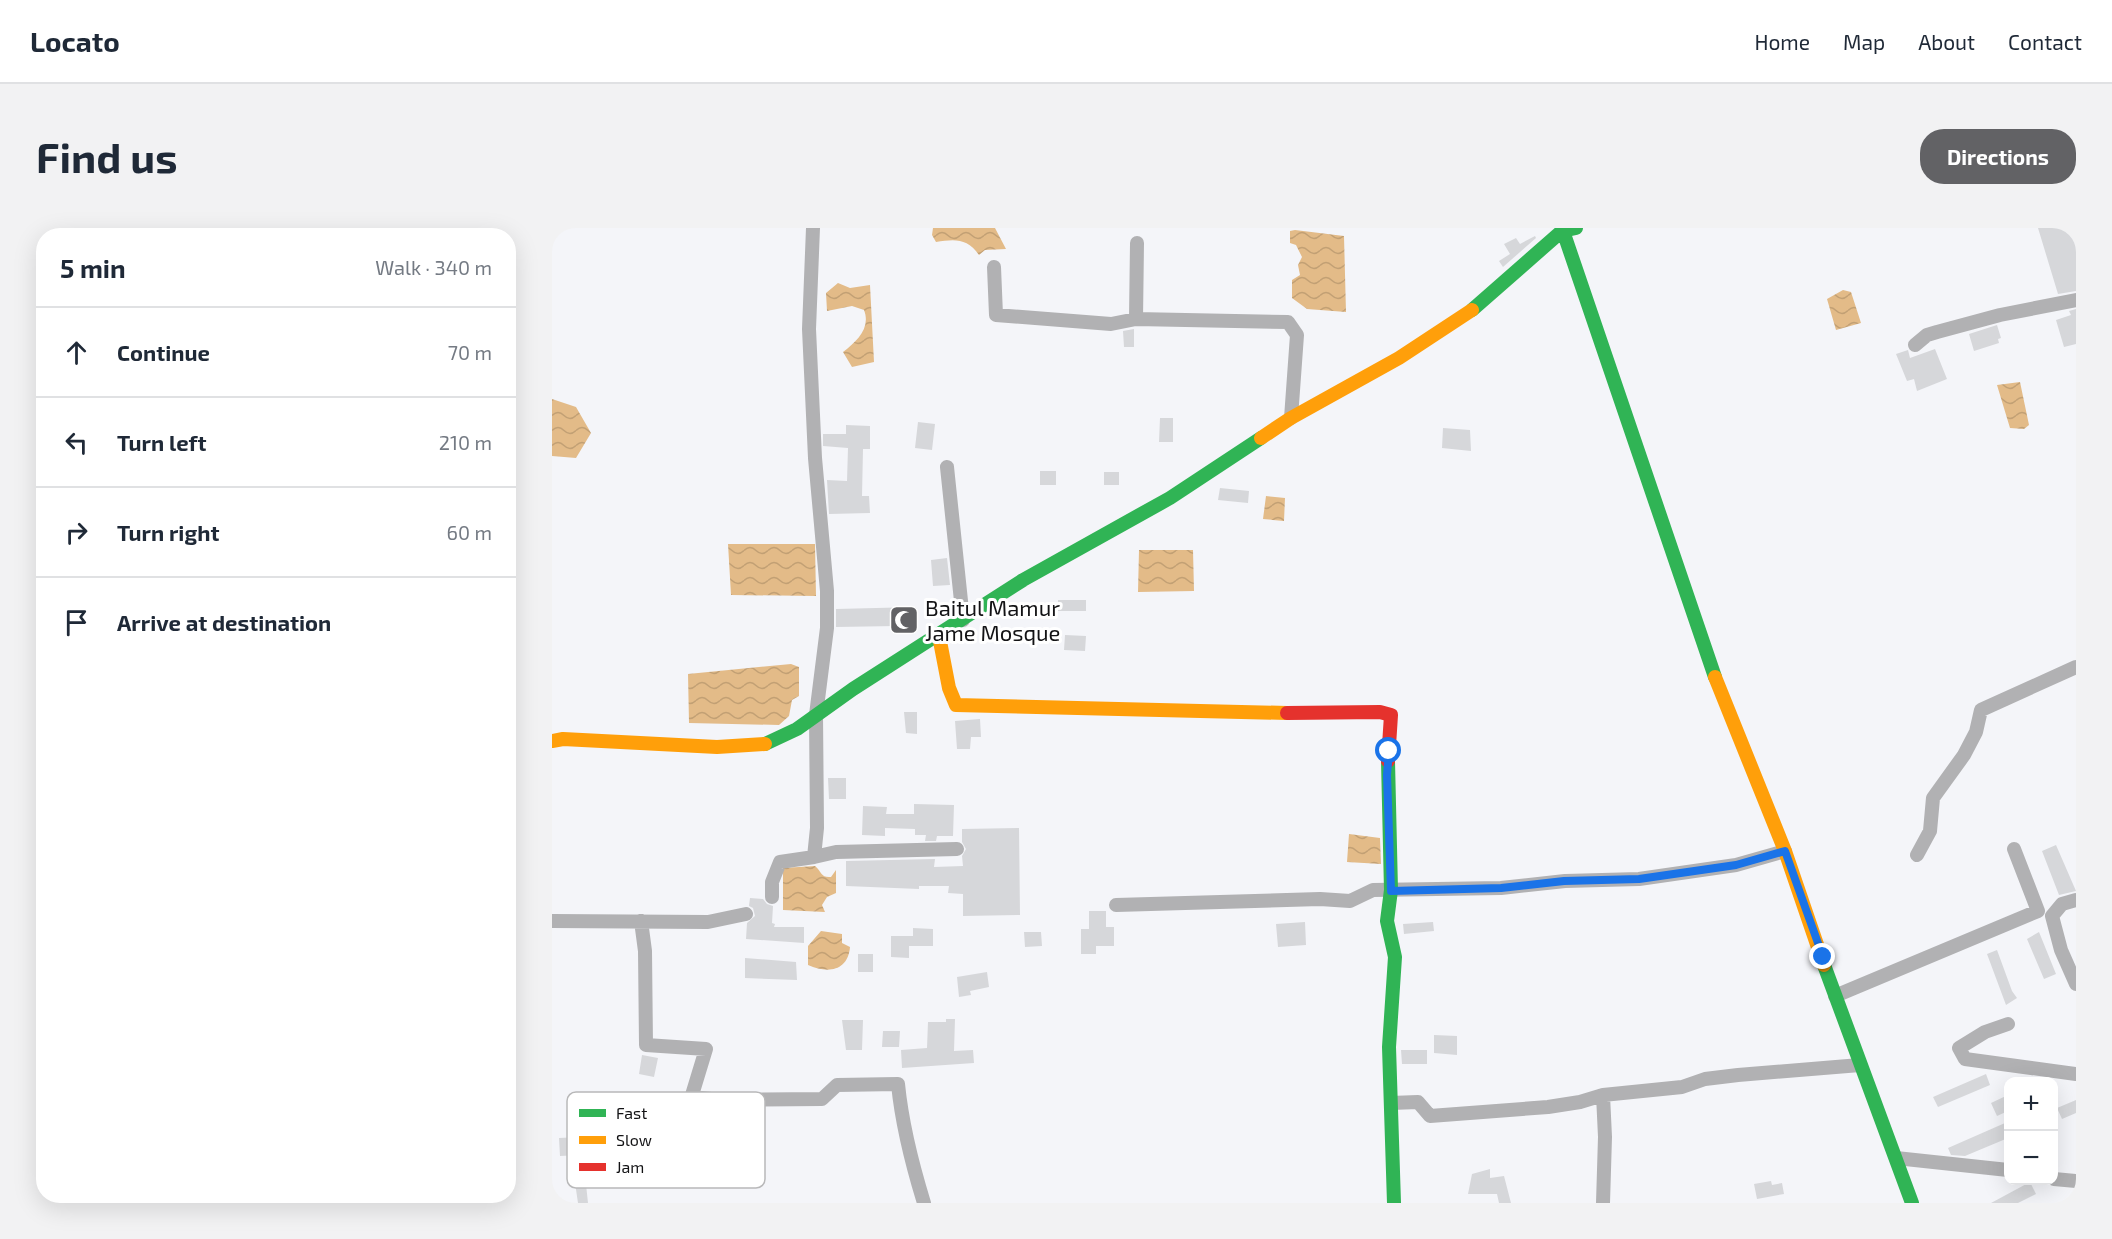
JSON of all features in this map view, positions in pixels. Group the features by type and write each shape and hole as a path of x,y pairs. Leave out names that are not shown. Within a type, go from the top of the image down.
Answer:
{"street":[{"path":"813,228 809,329 815,458 828,591 816,715 817,828 814,857"},
{"path":"552,741 563,739 682,747 764,745 797,729 853,689 939,636 1023,580 1170,498 1292,418 1399,358 1467,314 1566,229 1699,635 1742,750 1785,851 1835,996 1912,1203"},
{"path":"1136,319 1137,243"},
{"path":"994,267 996,315 1111,324 1136,319 1288,322 1297,335 1292,418"},
{"path":"1915,345 1927,334 2000,315 2076,300"},
{"path":"947,467 963,620"},
{"path":"939,636 946,660 950,696 956,705 1263,710 1330,714 1380,712 1391,715 1387,775 1391,891 1387,921 1395,957 1389,1047 1394,1203"},
{"path":"1917,855 1930,831 1933,798 1964,754 1976,732 1981,710 2076,667"},
{"path":"772,897 772,882 780,862 836,852 957,849"},
{"path":"1835,996 2038,911 2014,849"},
{"path":"1116,905 1320,899 1350,901 1373,890 1501,888 1564,881 1639,879 1736,865 1785,851"},
{"path":"2076,900 2062,904 2052,916 2061,950 2076,984"},
{"path":"552,921 708,922 746,914"},
{"path":"641,921 645,951 646,1045 706,1049 694,1092"},
{"path":"2008,1024 1985,1032 1959,1047 1965,1059 2076,1074"},
{"path":"1391,1103 1418,1102 1430,1116 1548,1107 1580,1102 1602,1095 1682,1087 1705,1079 1860,1065"},
{"path":"765,1100 822,1099 837,1085 898,1084 911,1162 924,1203"},
{"path":"1602,1095 1605,1137 1603,1203"},
{"path":"1896,1158 2004,1170"},
{"path":"2058,1179 2076,1181"}],"water":[{"path":"933,228 995,228 1006,249 985,250 979,255 970,245 960,241 936,242 932,235"},
{"path":"1290,231 1344,236 1346,312 1307,309 1292,298 1292,280 1300,275 1298,265 1302,257 1296,245 1290,243"},
{"path":"838,283 850,288 870,285 874,362 852,367 843,352 861,334 866,317 864,310 852,306 827,311 826,293"},
{"path":"1843,290 1851,292 1861,323 1836,330 1827,299"},
{"path":"2020,382 2029,425 2024,429 2010,428 1997,385"},
{"path":"552,399 576,407 591,433 576,458 552,456"},
{"path":"1266,496 1285,498 1284,521 1263,519"},
{"path":"728,544 815,544 816,596 731,595"},
{"path":"1139,550 1193,550 1194,591 1138,592"},
{"path":"791,664 799,667 799,696 792,700 789,716 779,725 689,723 688,674"},
{"path":"1349,834 1380,838 1381,864 1347,862"},
{"path":"815,866 823,876 828,877 831,877 836,870 836,893 827,897 822,905 825,912 783,910 783,868"},
{"path":"821,931 842,934 842,943 850,947 841,966 830,970 808,965 808,946"}],"building":[{"path":"2038,228 2076,228 2076,291 2058,294"},
{"path":"1535,236 1536,238 1503,267 1499,261 1510,254 1504,244 1516,238 1520,244"},
{"path":"2076,309 2076,344 2064,347 2056,320 2071,315 2069,311"},
{"path":"1997,325 2001,338 1998,339 1999,343 1974,351 1969,334"},
{"path":"1134,329 1134,347 1124,347 1123,331"},
{"path":"1935,349 1947,379 1917,391 1914,379 1907,381 1896,354 1908,350 1910,358"},
{"path":"1160,418 1173,418 1173,442 1159,442"},
{"path":"918,422 935,424 932,450 915,448"},
{"path":"846,425 870,426 870,449 863,449 862,496 869,496 870,513 829,514 827,480 847,481 848,448 823,446 823,434 846,434"},
{"path":"1443,428 1470,430 1471,451 1442,448"},
{"path":"1040,471 1056,471 1056,485 1040,485"},
{"path":"1104,472 1119,472 1119,485 1104,485"},
{"path":"1220,488 1249,491 1248,503 1218,500"},
{"path":"947,558 950,585 933,586 931,560"},
{"path":"1058,600 1086,600 1086,611 1058,611"},
{"path":"916,607 916,632 895,631 896,626 836,627 836,609"},
{"path":"1065,635 1086,636 1085,651 1064,650"},
{"path":"904,712 917,712 917,734 906,733"},
{"path":"980,719 981,737 971,737 970,749 957,749 955,721"},
{"path":"828,778 846,778 846,799 829,799"},
{"path":"914,804 954,805 953,836 937,836 936,841 925,841 926,835 915,835 915,829 885,828 885,836 862,835 863,806 887,807 886,814 914,814"},
{"path":"1019,828 1020,915 963,916 963,894 948,893 949,886 919,886 919,889 846,886 846,861 935,859 934,867 963,866 962,856 966,849 962,842 962,829"},
{"path":"2056,845 2076,891 2059,895 2042,851"},
{"path":"750,898 763,899 767,904 773,906 772,923 775,924 774,927 804,927 804,943 746,939 747,923 755,916 753,908 749,906"},
{"path":"1089,911 1106,911 1106,927 1114,927 1114,946 1096,946 1096,954 1081,954 1081,929 1089,929"},
{"path":"1305,922 1306,945 1278,947 1276,924"},
{"path":"1433,922 1434,931 1404,934 1403,924"},
{"path":"913,928 933,929 933,946 909,946 909,958 891,957 891,936 913,936"},
{"path":"1024,932 1041,932 1042,946 1025,947"},
{"path":"2039,932 2056,974 2044,979 2027,939"},
{"path":"1997,950 2012,991 2017,998 2006,1005 1987,954"},
{"path":"858,954 873,954 873,972 858,972"},
{"path":"745,958 796,962 797,980 745,978"},
{"path":"987,972 989,987 970,991 971,995 959,997 957,977"},
{"path":"946,1019 955,1019 954,1051 973,1050 974,1063 902,1068 901,1050 927,1048 928,1022 946,1022"},
{"path":"842,1020 863,1020 862,1050 846,1050"},
{"path":"883,1031 900,1031 899,1047 882,1047"},
{"path":"1434,1035 1457,1036 1457,1055 1434,1053"},
{"path":"1401,1050 1427,1050 1427,1064 1402,1064"},
{"path":"642,1055 658,1058 654,1077 639,1074"},
{"path":"1986,1074 1990,1085 1938,1107 1933,1097"},
{"path":"2004,1097 2004,1113 1997,1116 1991,1103"},
{"path":"2076,1100 2076,1113 2062,1119 2058,1108"},
{"path":"2004,1123 2004,1140 1965,1156 1951,1155 1948,1148"},
{"path":"559,1138 567,1138 567,1156 560,1156"},
{"path":"1490,1169 1490,1178 1504,1176 1511,1203 1499,1203 1497,1194 1468,1194 1472,1174"},
{"path":"1771,1181 1772,1185 1782,1183 1784,1194 1757,1199 1754,1184"},
{"path":"2024,1185 2032,1185 2036,1194 2018,1203 1991,1203"},
{"path":"576,1188 586,1188 588,1203 578,1203"}],"traffic: fast":[{"path":"1562,228 1715,677"},
{"path":"1472,310 1562,231 1576,228"},
{"path":"765,744 797,729 853,689 1023,580 1170,498 1261,438"},
{"path":"1388,761 1391,890 1387,921 1395,957 1389,1047 1394,1203"},
{"path":"1824,965 1912,1203"}],"traffic: slow":[{"path":"1261,438 1291,418 1399,358 1472,310"},
{"path":"939,636 949,688 956,705 1287,713"},
{"path":"1715,677 1785,851 1824,965"},
{"path":"552,741 563,739 717,747 765,744"}],"traffic: jam":[{"path":"1287,713 1380,712 1391,715 1388,761"}],"place":[{"name":"Baitul Mamur Jame Mosque","path":"904,620"}],"route":[{"path":"1389,751 1387,775 1391,891 1501,888 1564,881 1639,879 1736,865 1785,851 1823,957"}]}
